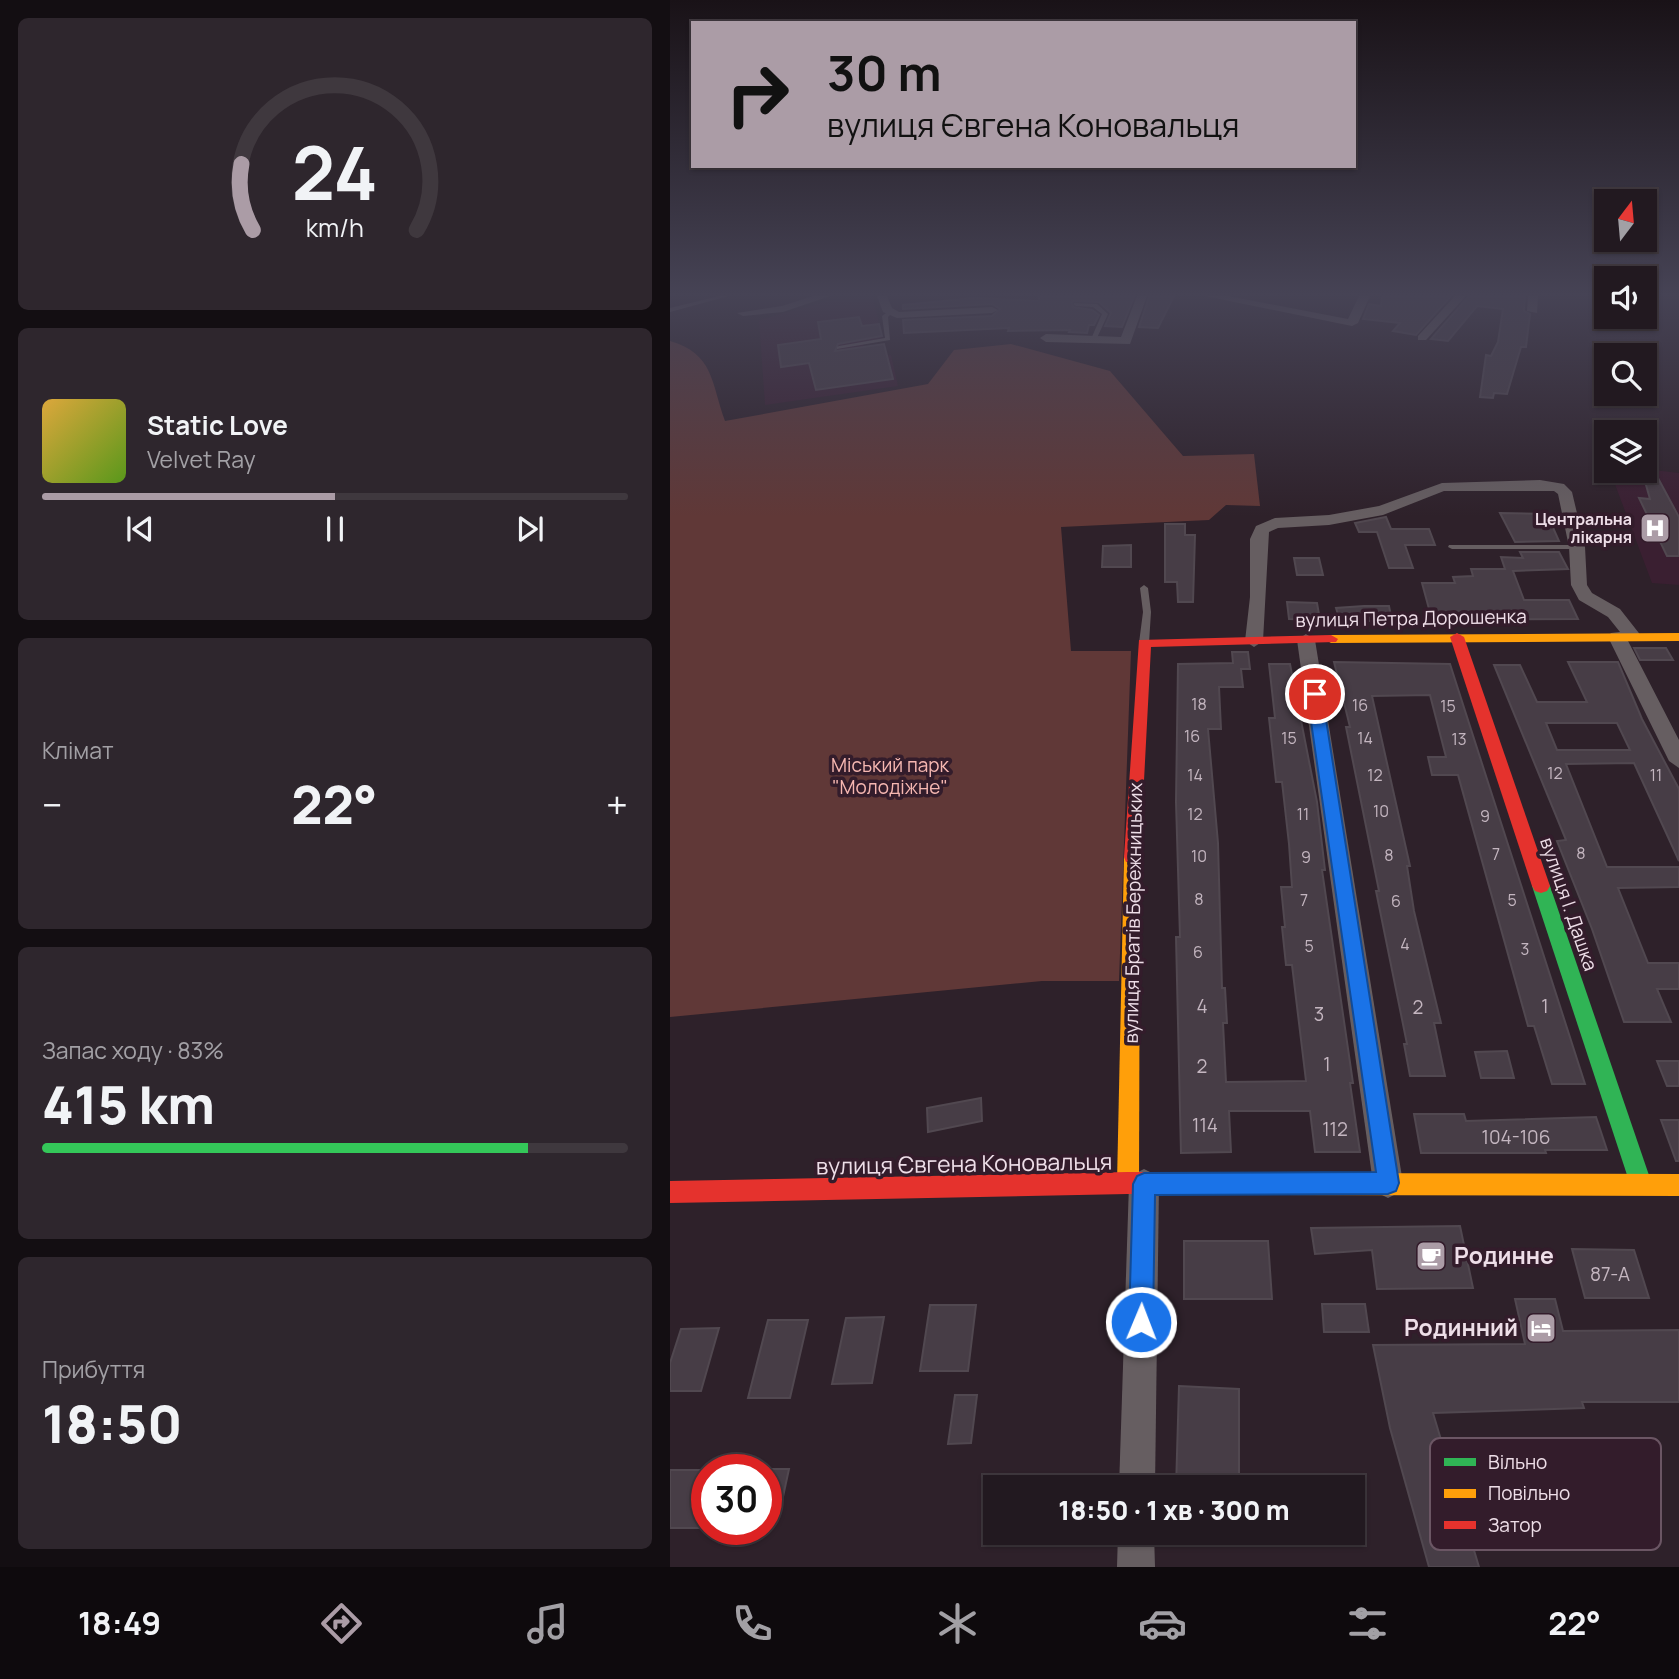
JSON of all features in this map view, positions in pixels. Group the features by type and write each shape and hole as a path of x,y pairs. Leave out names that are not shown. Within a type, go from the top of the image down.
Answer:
{"street":[{"path":"1254,641 1259,597 1258,539 1262,529 1275,523 1329,520 1383,510 1442,487 1551,485 1565,492 1577,547 1579,585 1585,596 1614,613 1679,761"},
{"name":"вулиця Петра Дорошенка","path":"1144,643 1457,637 1679,637"},
{"name":"вулиця І. Дашка","path":"1457,637 1641,1184"},
{"path":"1306,640 1388,1183"},
{"name":"вулиця Братів Бережницьких","path":"1137,1475 1132,849 1144,643"},
{"name":"вулиця Євгена Коновальця","path":"670,1192 1136,1183 1679,1185"},
{"path":"1136,1545 1136,1567"}],"lane":[{"path":"1452,547 1577,547"},
{"path":"1144,588 1147,612 1144,643"}],"shaded area":[{"path":"762,369 894,369 898,386 765,405"},
{"name":"Центральна лікарня","path":"1657,470 1679,473 1679,585 1652,583 1614,483 1657,483"}],"green space":[{"name":"Міський парк \"Молодіжне\"","path":"670,369 708,369 725,421 928,384 939,369 1103,369 1110,371 1183,456 1254,454 1260,506 1226,505 1209,520 1061,527 1071,651 1131,651 1119,981 1042,981 670,1017"}],"building":[{"path":"811,369 890,369 893,379 816,390"},
{"path":"1484,369 1514,369 1507,394 1494,393 1493,398 1480,397"},
{"path":"1657,476 1679,517 1679,556 1667,556 1639,498 1650,499 1645,483 1657,483"},
{"path":"1500,513 1547,514 1559,541 1515,542"},
{"path":"1386,517 1391,529 1429,529 1435,545 1405,545 1413,568 1389,568 1377,532 1359,532 1355,523"},
{"path":"1165,524 1185,524 1185,535 1195,535 1193,602 1178,602 1177,582 1165,582"},
{"path":"1131,545 1131,567 1102,567 1103,546"},
{"path":"1520,552 1559,552 1568,569 1513,571 1524,600 1569,600 1578,619 1432,620 1422,583 1455,583 1453,577 1473,576 1471,569 1505,569 1501,557 1523,558"},
{"path":"1294,558 1319,558 1323,575 1297,575"},
{"path":"1287,602 1317,603 1320,620 1289,619"},
{"path":"1389,606 1392,621 1340,621 1336,608"},
{"path":"1634,648 1666,648 1673,660 1640,660"},
{"path":"1232,652 1248,652 1250,669 1241,669 1243,687 1219,687 1221,729 1208,729 1218,843 1222,988 1225,988 1227,1023 1223,1023 1226,1082 1306,1081 1292,965 1286,965 1282,927 1285,927 1281,887 1292,887 1282,782 1276,782 1269,718 1275,718 1269,664 1290,664 1317,802 1325,870 1322,870 1353,1083 1350,1083 1360,1152 1315,1152 1310,1111 1229,1111 1231,1152 1181,1153 1176,937 1180,937 1176,802 1178,664 1233,663"},
{"path":"1334,662 1450,664 1585,1084 1552,1084 1534,1026 1528,1026 1458,775 1432,775 1428,757 1446,757 1430,695 1372,696 1410,866 1407,866 1414,911 1441,1023 1434,1023 1445,1076 1410,1076 1404,1044 1407,1044 1376,891 1379,891 1346,727 1350,727"},
{"path":"1568,662 1618,662 1642,719 1679,789 1679,861 1634,763 1566,764 1607,867 1679,867 1679,887 1618,888 1648,963 1679,963 1679,989 1657,989 1671,1022 1624,1022 1592,929 1557,841 1566,840 1494,665 1520,665 1537,702 1587,702","holes":["1546,723 1617,723 1630,750 1557,750"]},
{"path":"1507,1051 1514,1078 1481,1078 1475,1052"},
{"path":"1657,1061 1679,1061 1679,1086 1667,1086"},
{"path":"981,1098 982,1121 928,1132 927,1108"},
{"path":"1414,1114 1464,1114 1466,1121 1596,1117 1607,1150 1421,1153"},
{"path":"1661,1120 1679,1120 1679,1161 1676,1161"},
{"path":"1460,1226 1473,1288 1377,1289 1372,1250 1315,1254 1311,1228"},
{"path":"1184,1241 1268,1241 1272,1299 1184,1299"},
{"path":"1572,1249 1634,1250 1649,1298 1585,1298"},
{"path":"1515,1299 1555,1299 1563,1331 1679,1330 1679,1402 1582,1402 1584,1408 1433,1413 1440,1438 1430,1438 1430,1550 1474,1550 1479,1567 1429,1567 1390,1428 1373,1345 1525,1344"},
{"path":"1322,1304 1365,1304 1369,1332 1324,1332"},
{"path":"930,1305 976,1305 968,1371 920,1371"},
{"path":"884,1317 872,1383 832,1384 846,1318"},
{"path":"768,1320 808,1320 790,1398 748,1398"},
{"path":"719,1328 701,1391 670,1391 670,1363 681,1329"},
{"path":"1179,1386 1239,1389 1239,1475 1176,1475"},
{"path":"955,1395 977,1395 971,1443 948,1444"},
{"path":"782,1469 789,1469 782,1501"},
{"path":"670,1470 691,1470 691,1528 670,1528"}],"traffic: fast":[{"path":"1541,886 1641,1184"}],"traffic: slow":[{"path":"1331,639 1679,637"},
{"path":"1128,1183 1132,857"},
{"path":"1278,1184 1679,1185"}],"traffic: jam":[{"path":"1457,637 1541,886"},
{"path":"1132,857 1144,643 1331,639"},
{"path":"670,1192 1128,1183 1278,1184"}],"place":[{"name":"Центральна лікарня","path":"1655,528"},
{"name":"Родинне","path":"1431,1256"},
{"name":"Родинний","path":"1541,1328"}],"route":[{"path":"1141,1322 1144,1184 1388,1183 1315,694"}]}
